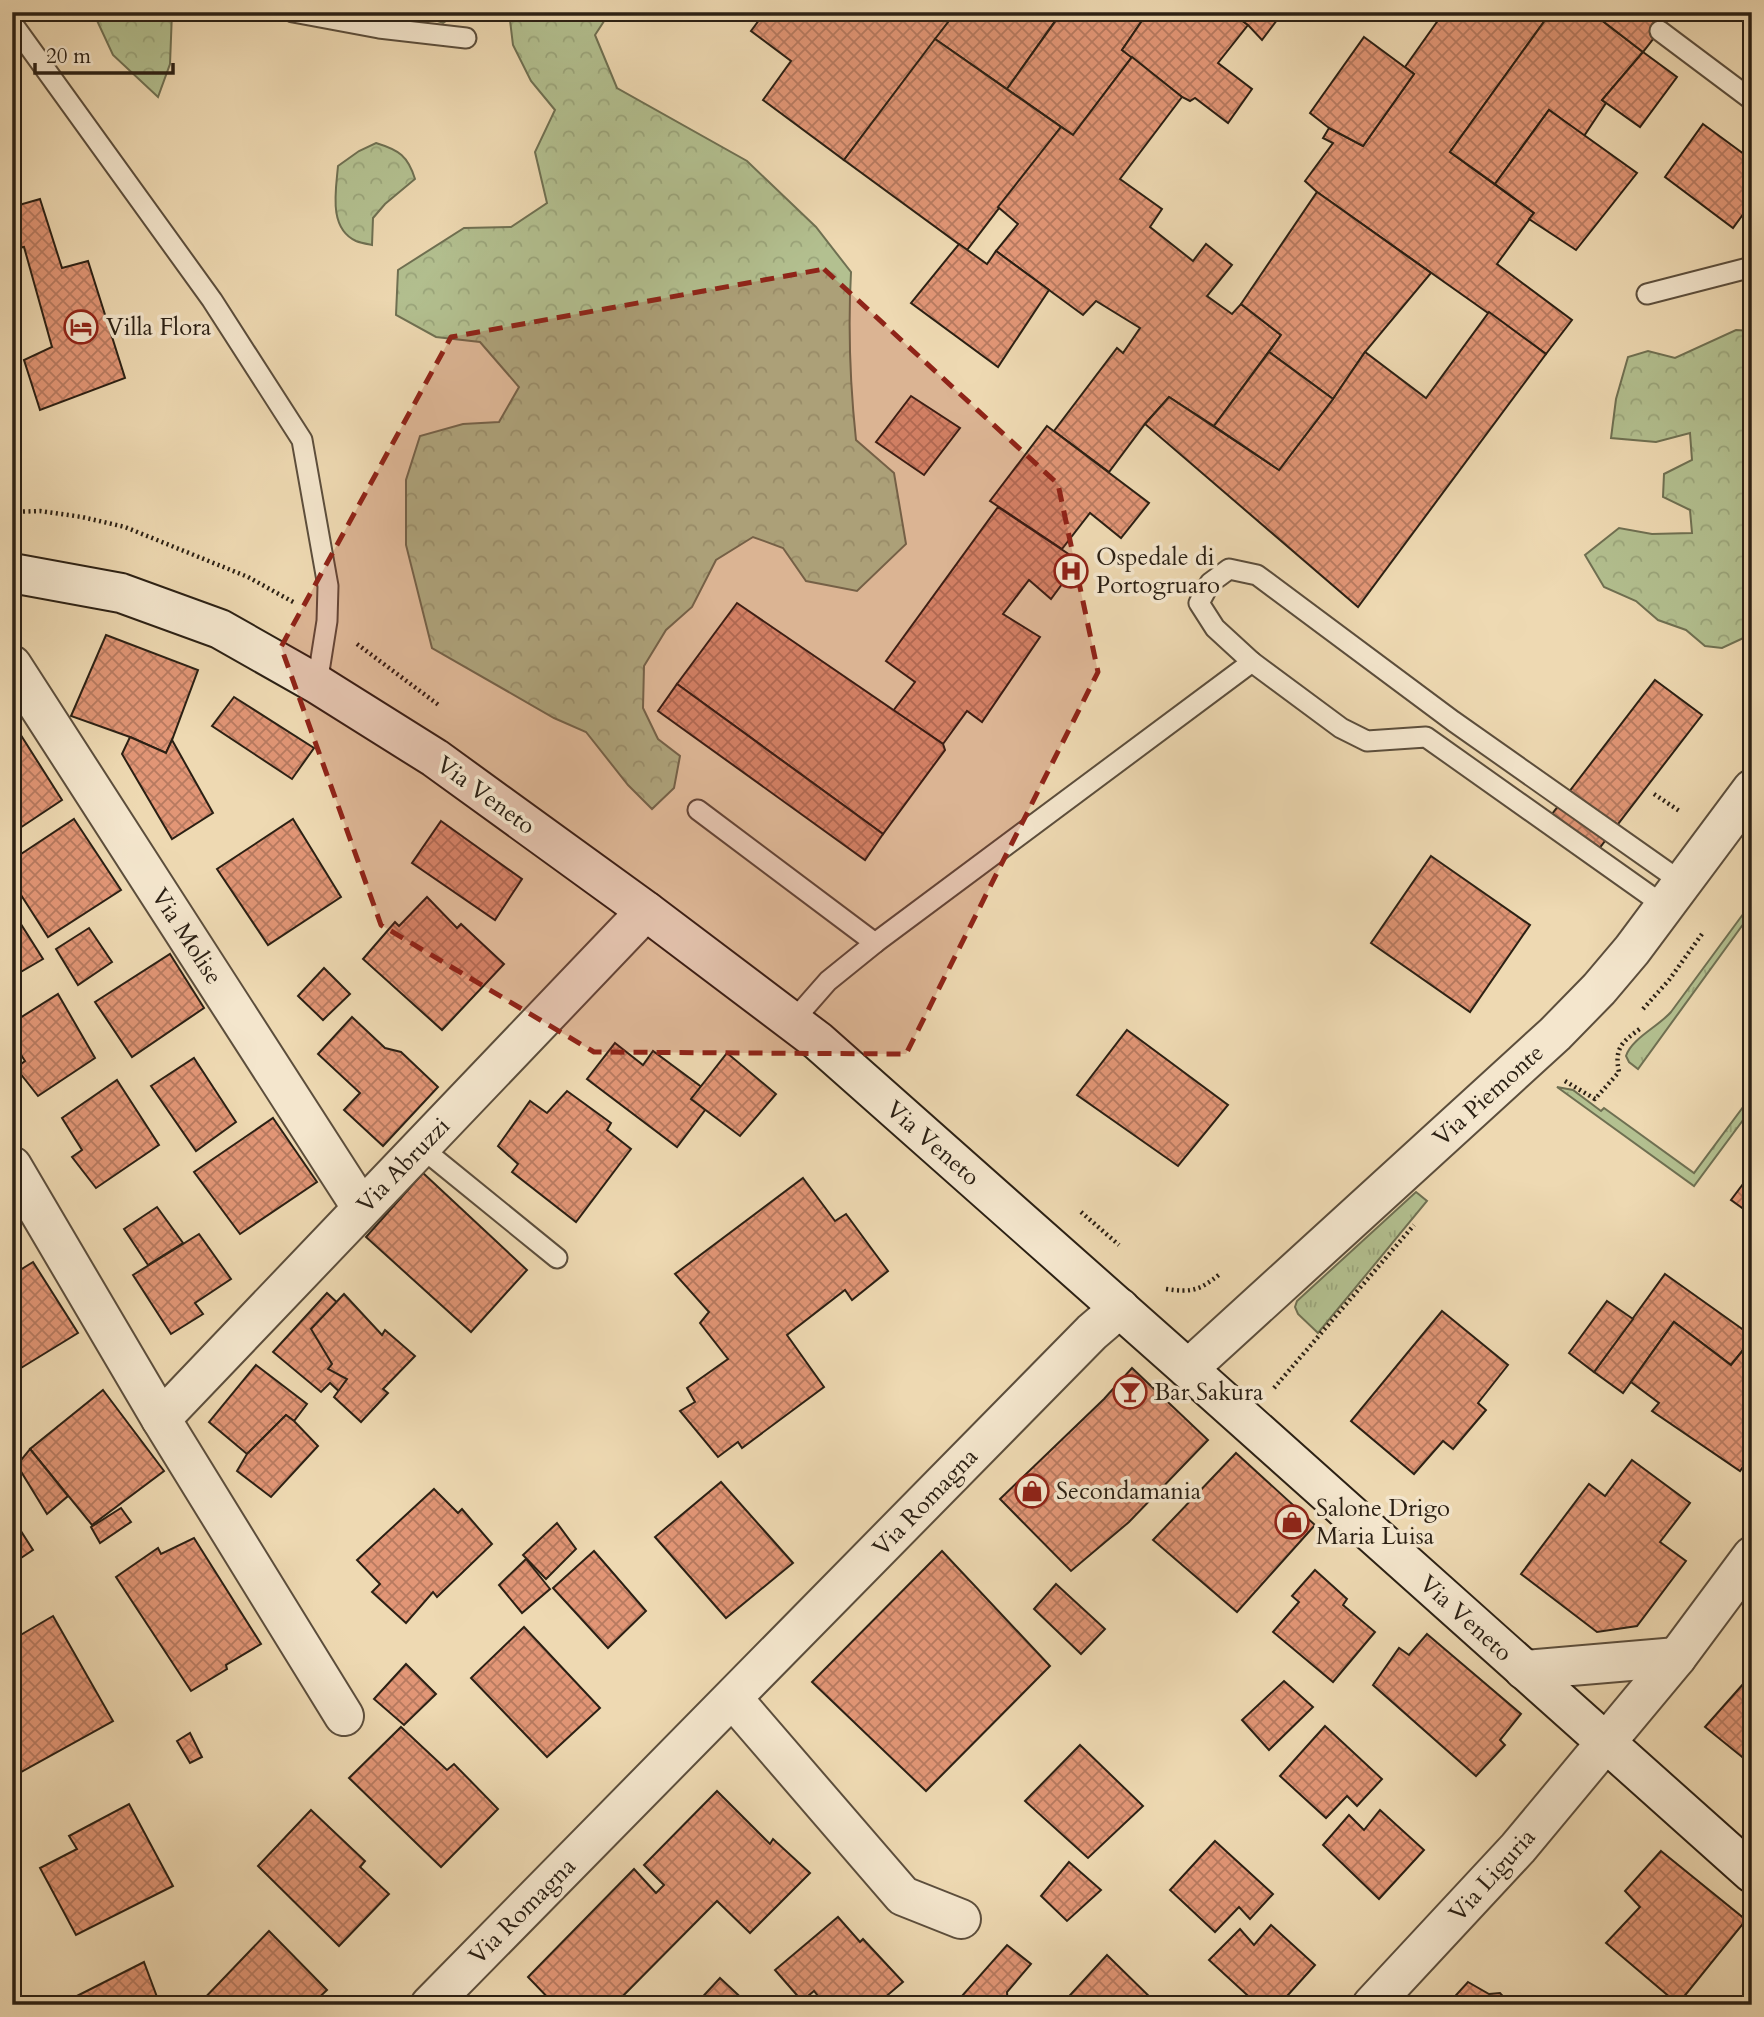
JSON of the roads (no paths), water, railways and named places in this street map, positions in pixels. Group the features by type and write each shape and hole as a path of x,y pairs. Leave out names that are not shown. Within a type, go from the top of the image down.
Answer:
{"street":[{"name":"Via Veneto","path":"13,580 121,593 220,629 317,684 435,758 646,911 817,1041 1752,1873"},
{"name":"Via Molise","path":"12,665 362,1207"},
{"name":"Via Piemonte","path":"1188,1369 1555,1034 1599,989 1675,895 1752,789"},
{"name":"Via Abruzzi","path":"161,1419 646,911"},
{"path":"12,1166 161,1419 344,1716"},
{"name":"Via Romagna","path":"440,2002 1082,1342 1120,1308"},
{"name":"Via Liguria","path":"1372,2005 1518,1848 1677,1657 1752,1556"},
{"path":"1524,1670 1677,1657"},
{"path":"733,1699 903,1896 961,1919"}],"lane":[{"path":"293,12 379,28 466,38"},
{"path":"12,23 212,300 302,440 328,586 327,621 317,684"},
{"path":"1660,31 1752,100"},
{"path":"1647,294 1752,268"},
{"path":"1229,569 1257,575 1453,721 1675,895 1426,737 1367,741 1341,728 1252,662 1215,628 1199,603 1210,583 1229,569"},
{"path":"792,1022 828,981 874,943 1252,662"},
{"path":"698,810 874,943"},
{"path":"420,1148 556,1258"}],"place":[{"name":"Villa Flora","path":"81,327"},
{"name":"Ospedale di Portogruaro","path":"1071,571"},
{"name":"Bar Sakura","path":"1130,1392"},
{"name":"Secondamania","path":"1032,1491"},
{"name":"Salone Drigo Maria Luisa","path":"1292,1522"}]}
